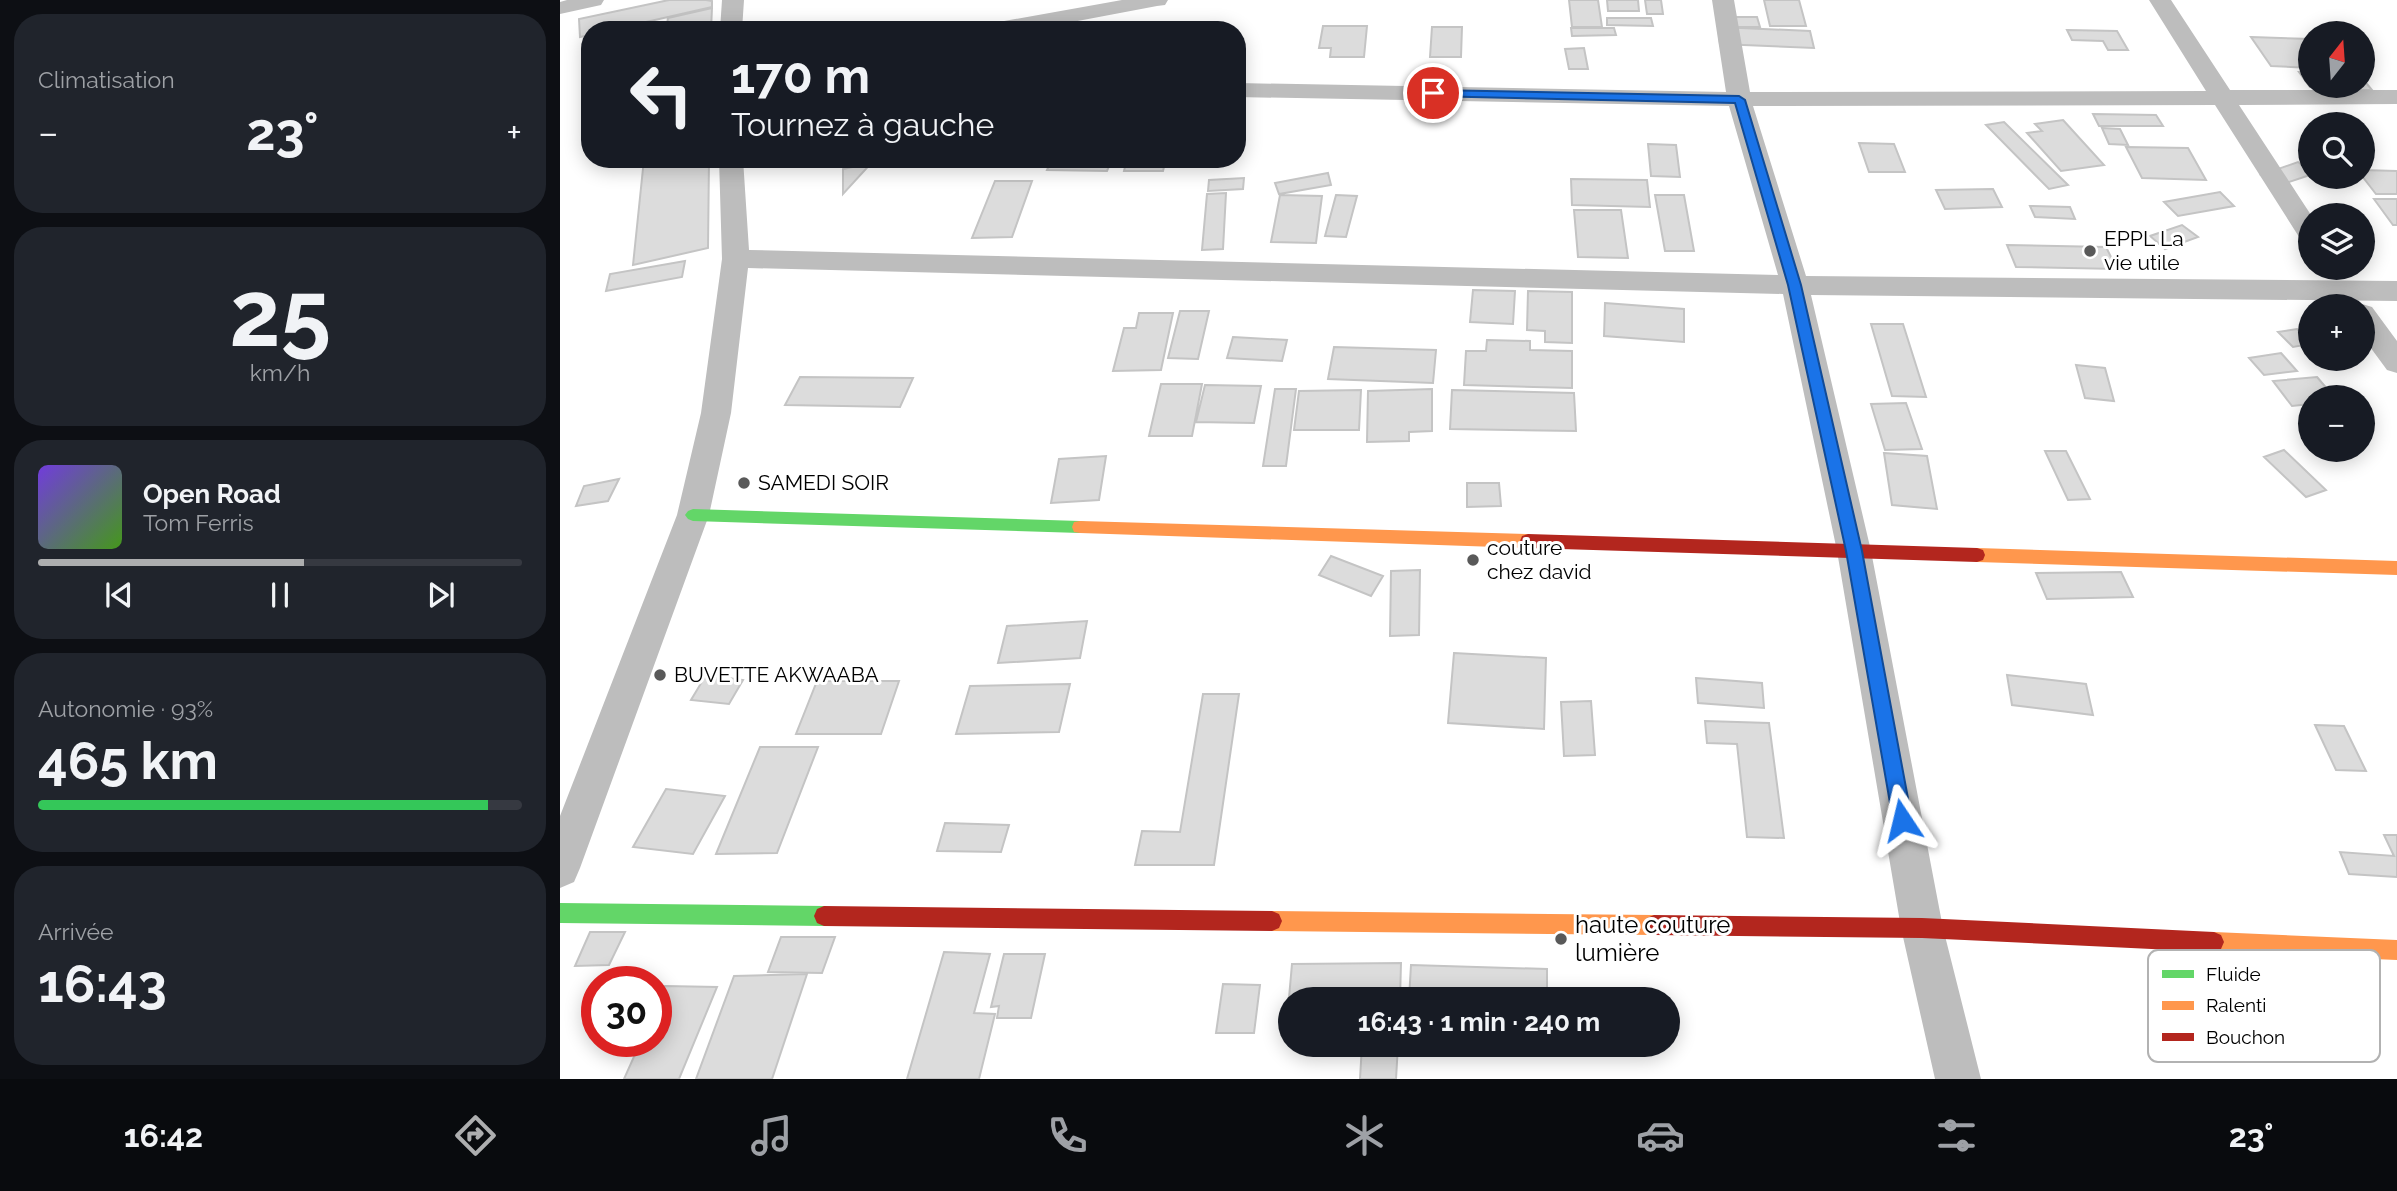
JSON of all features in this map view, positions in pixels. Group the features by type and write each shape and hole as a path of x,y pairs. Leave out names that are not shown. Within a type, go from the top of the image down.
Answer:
{"street":[{"path":"560,8 593,0"},
{"path":"732,21 733,0"},
{"path":"1042,21 1157,0"},
{"path":"1723,0 1739,100 1795,285 1854,551 1922,928 1958,1079"},
{"path":"2160,0 2298,215"},
{"path":"1246,90 1739,100 2397,97"},
{"path":"560,868 693,515 716,413 736,259 731,168"},
{"path":"736,259 1795,285 2298,294"},
{"path":"2361,294 2397,291"},
{"path":"2375,331 2397,362"},
{"path":"693,515 2397,568"},
{"path":"560,913 1922,928 2397,950"}],"building":[{"path":"669,0 712,1 712,7 651,21 581,21 580,37 579,19"},
{"path":"1569,0 1598,0 1602,27 1572,27"},
{"path":"1607,0 1638,0 1639,11 1608,11"},
{"path":"1645,0 1661,0 1663,14 1647,14"},
{"path":"1764,0 1799,0 1806,26 1770,26"},
{"path":"712,8 711,21 668,21 668,18"},
{"path":"1720,17 1757,17 1760,27 1723,27"},
{"path":"1607,18 1651,18 1653,26 1607,25"},
{"path":"1323,26 1367,26 1364,57 1330,57 1331,48 1319,48"},
{"path":"1432,27 1462,27 1461,57 1430,57"},
{"path":"1718,27 1810,31 1814,48 1720,44"},
{"path":"1571,28 1614,28 1616,35 1572,36"},
{"path":"2067,30 2117,31 2128,50 2108,50 2103,41 2072,40"},
{"path":"2251,37 2298,39 2298,67 2271,66"},
{"path":"1584,48 1588,69 1569,69 1565,49"},
{"path":"2093,114 2156,115 2163,126 2099,126"},
{"path":"2063,120 2104,165 2061,171 2027,133 2042,131 2035,124"},
{"path":"2004,122 2068,185 2049,189 1986,125"},
{"path":"2102,128 2120,129 2128,145 2109,144"},
{"path":"1859,143 1894,144 1905,172 1869,172"},
{"path":"1648,144 1676,145 1680,177 1651,176"},
{"path":"2126,147 2188,148 2206,180 2142,178"},
{"path":"2298,162 2298,179 2277,186 2261,175"},
{"path":"643,168 709,168 708,248 633,265"},
{"path":"867,168 843,194 843,169"},
{"path":"1048,168 1108,168 1107,171 1047,170"},
{"path":"1125,168 1164,168 1163,171 1124,171"},
{"path":"2375,170 2397,171 2397,194 2376,194 2372,189 2375,189"},
{"path":"1328,173 1331,185 1279,194 1275,183"},
{"path":"1244,178 1243,189 1208,191 1209,180"},
{"path":"1571,179 1647,180 1650,207 1572,205"},
{"path":"995,181 1032,181 1012,237 972,238"},
{"path":"1993,189 2002,207 1945,209 1936,190"},
{"path":"2220,192 2234,206 2178,216 2164,202"},
{"path":"1226,193 1223,249 1202,250 1207,194"},
{"path":"1280,195 1322,196 1316,243 1271,242"},
{"path":"1336,195 1357,196 1346,237 1325,236"},
{"path":"1655,195 1684,195 1694,251 1665,251"},
{"path":"2374,199 2397,199 2397,225 2393,225"},
{"path":"2030,206 2070,207 2075,219 2035,217"},
{"path":"1574,210 1621,210 1628,258 1578,257"},
{"path":"2182,225 2198,237 2165,249 2150,236"},
{"path":"2007,245 2106,247 2117,269 2016,267"},
{"path":"685,261 682,277 606,291 610,274"},
{"path":"1473,290 1515,291 1513,324 1470,322"},
{"path":"1528,291 1572,292 1572,343 1545,342 1545,331 1527,330"},
{"path":"1605,303 1684,309 1684,342 1604,336"},
{"path":"1180,311 1209,311 1198,359 1168,358"},
{"path":"1139,313 1173,313 1161,370 1113,371 1124,328 1136,328"},
{"path":"1871,324 1903,324 1926,397 1892,396"},
{"path":"2297,329 2298,346 2293,347 2278,332"},
{"path":"1233,337 1287,340 1282,361 1227,358"},
{"path":"1487,340 1530,341 1530,350 1572,351 1572,388 1464,385 1466,351 1486,351"},
{"path":"1334,347 1436,350 1433,383 1328,379"},
{"path":"2281,353 2297,371 2264,375 2249,358"},
{"path":"2076,365 2105,368 2114,401 2085,398"},
{"path":"800,377 913,378 900,407 785,405"},
{"path":"2317,377 2324,385 2298,385 2298,405 2292,406 2273,381"},
{"path":"1161,384 1202,384 1192,436 1149,436"},
{"path":"1205,385 1261,386 1254,423 1196,422"},
{"path":"1275,389 1296,389 1286,466 1263,466"},
{"path":"1432,389 1432,431 1409,432 1409,441 1367,442 1368,391"},
{"path":"1361,390 1359,430 1294,430 1299,391"},
{"path":"1452,390 1574,393 1576,431 1450,429"},
{"path":"1906,403 1922,449 1885,450 1871,404"},
{"path":"2284,450 2326,490 2306,497 2264,457"},
{"path":"2045,451 2066,451 2090,499 2068,500"},
{"path":"1884,453 1927,456 1937,509 1892,505"},
{"path":"1106,456 1099,500 1051,503 1059,459"},
{"path":"619,479 608,501 576,506 584,486"},
{"path":"1467,483 1499,483 1501,506 1467,507"},
{"path":"1331,556 1383,576 1371,596 1319,575"},
{"path":"1420,570 1419,635 1390,636 1391,571"},
{"path":"2121,572 2133,597 2047,599 2036,573"},
{"path":"1087,621 1080,658 998,663 1007,626"},
{"path":"1454,653 1546,658 1544,729 1448,723"},
{"path":"706,675 743,680 729,704 691,700"},
{"path":"2007,675 2086,684 2093,715 2012,705"},
{"path":"1696,678 1762,683 1764,708 1698,703"},
{"path":"817,681 899,681 881,734 796,734"},
{"path":"1070,684 1059,732 956,734 970,686"},
{"path":"1203,694 1239,694 1214,865 1135,865 1142,831 1180,832"},
{"path":"1591,701 1595,755 1564,756 1561,702"},
{"path":"1705,721 1769,723 1784,838 1747,837 1737,744 1707,743"},
{"path":"2315,725 2344,726 2366,771 2336,770"},
{"path":"760,747 818,747 777,853 716,854"},
{"path":"666,789 725,796 693,854 633,847"},
{"path":"945,823 1009,825 1001,852 937,851"},
{"path":"2384,835 2397,835 2397,877 2349,874 2340,852 2394,856"},
{"path":"590,932 625,932 609,965 575,966"},
{"path":"781,937 835,937 822,973 768,972"},
{"path":"944,952 990,954 974,1013 995,1014 979,1079 907,1079"},
{"path":"1004,954 1045,954 1031,1018 997,1018 999,1006 991,1007"},
{"path":"1401,963 1400,987 1290,987 1292,964"},
{"path":"1411,965 1547,969 1547,987 1410,987"},
{"path":"807,974 772,1079 696,1079 734,976"},
{"path":"1223,984 1260,985 1254,1033 1216,1033"},
{"path":"672,986 717,987 679,1079 624,1079 634,1057 672,1057"},
{"path":"1361,1057 1397,1057 1396,1079 1360,1079"}],"traffic: fast":[{"path":"693,515 1080,527"},
{"path":"560,913 824,916"}],"traffic: slow":[{"path":"1080,527 1528,541"},
{"path":"1977,555 2397,568"},
{"path":"1272,921 1654,925"},
{"path":"2214,942 2397,950"}],"traffic: jam":[{"path":"1528,541 1977,555"},
{"path":"824,916 1272,921"},
{"path":"1654,925 1922,928 2214,942"}],"place":[{"name":"EPPL La vie utile","path":"2090,251"},
{"name":"SAMEDI SOIR","path":"744,483"},
{"name":"couture chez david","path":"1473,560"},
{"name":"BUVETTE AKWAABA","path":"660,675"},
{"name":"haute couture lumière","path":"1561,939"}],"route":[{"path":"1433,93 1739,100 1795,285 1854,551 1902,820"}]}
